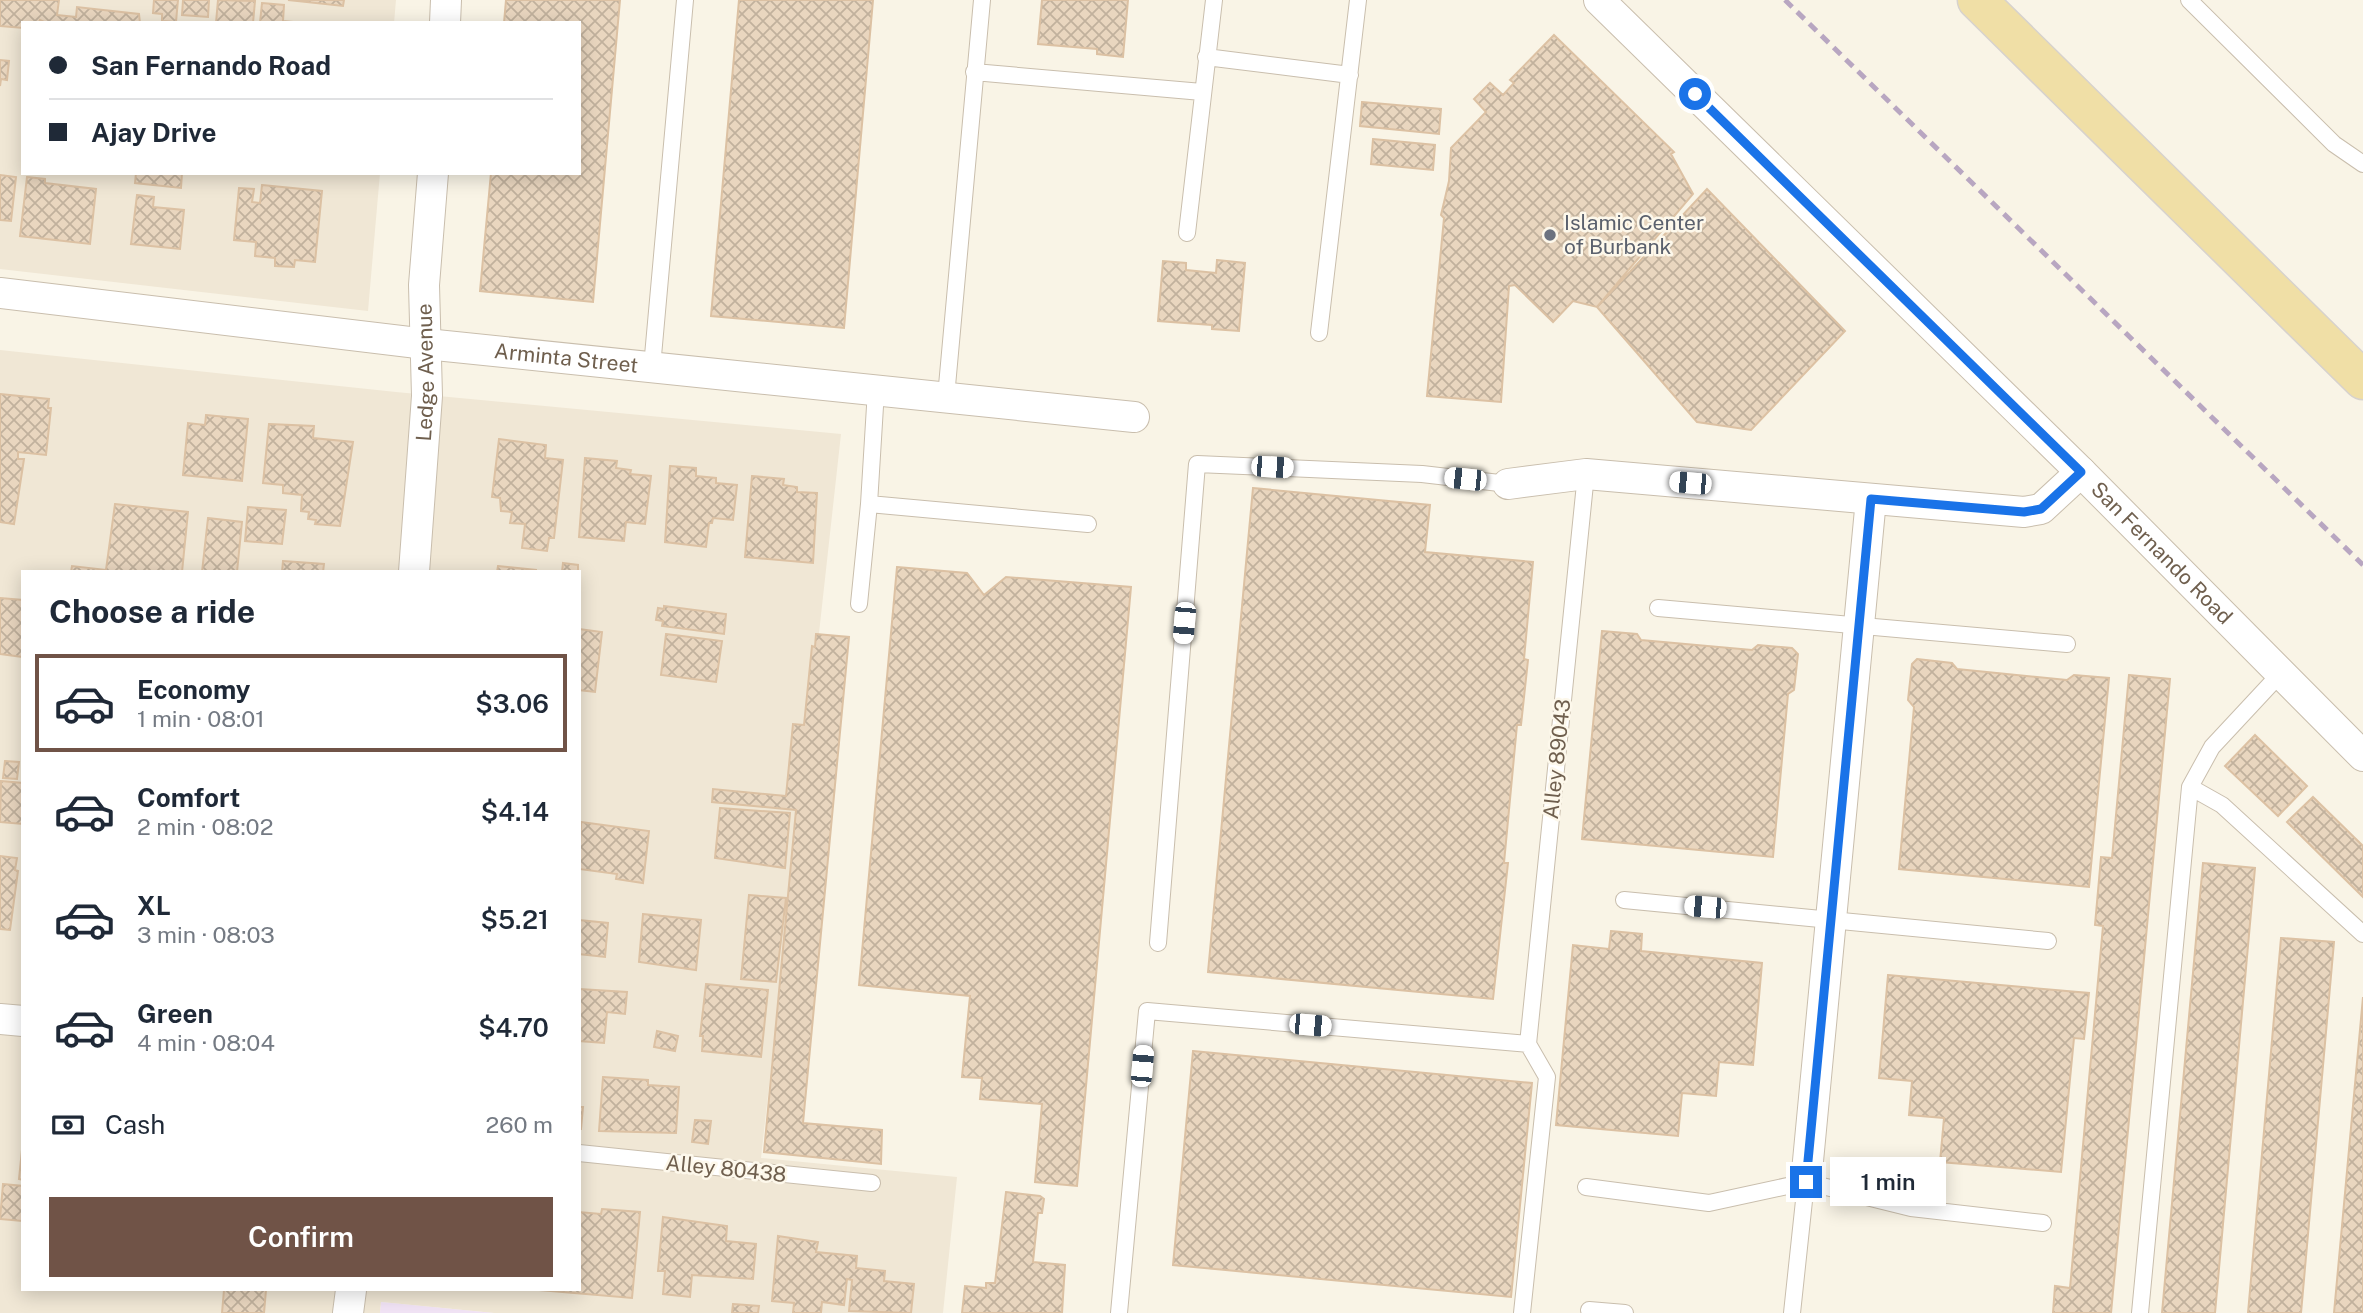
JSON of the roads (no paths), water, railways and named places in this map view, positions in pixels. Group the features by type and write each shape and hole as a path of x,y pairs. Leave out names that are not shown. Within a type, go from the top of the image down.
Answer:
{"main road":[{"path":"1977,0 2363,380"}],"street":[{"path":"445,21 446,0"},
{"name":"San Fernando Road","path":"1599,0 2081,472 2363,755"},
{"name":"Ledge Avenue","path":"414,570 427,396 424,285 433,175"},
{"name":"Arminta Street","path":"0,293 426,344 1134,417"},
{"path":"1508,484 1586,474 2033,510 2041,509 2081,472"},
{"path":"1806,1182 1871,499"},
{"path":"0,1019 21,1021"},
{"path":"348,1313 351,1291"}],"lane":[{"path":"652,367 685,0"},
{"path":"946,397 982,0"},
{"path":"1187,233 1214,0"},
{"path":"1319,333 1358,0"},
{"path":"2189,0 2334,144 2363,163"},
{"path":"1206,57 1350,75"},
{"path":"974,72 1202,92"},
{"path":"859,604 876,390"},
{"path":"1158,943 1197,464 1422,474 1508,484"},
{"name":"Alley 89043","path":"1528,1044 1586,474"},
{"path":"869,504 1088,524"},
{"path":"1657,608 2067,645"},
{"path":"2140,1313 2190,787 2212,747 2280,674"},
{"path":"2190,787 2222,804 2363,934"},
{"path":"1624,900 2048,942"},
{"path":"1119,1313 1147,1011 1528,1044 1547,1077 1522,1313"},
{"name":"Alley 80438","path":"581,1153 872,1184"},
{"path":"1792,1313 1806,1182"},
{"path":"1586,1187 1709,1203 1806,1182 1911,1208 2043,1223"},
{"path":"1589,1310 1625,1313"}],"railway":[{"path":"1785,0 2363,565"}],"place":[{"name":"Islamic Center of Burbank","path":"1550,235"}]}
